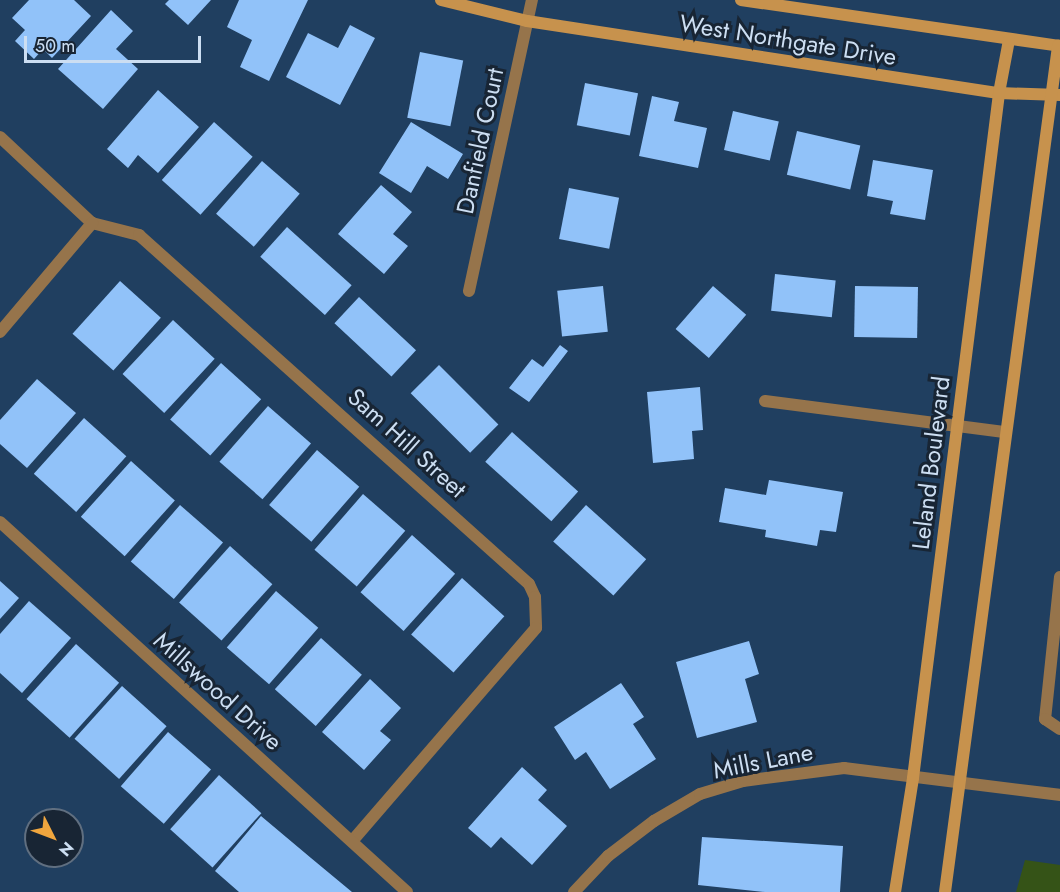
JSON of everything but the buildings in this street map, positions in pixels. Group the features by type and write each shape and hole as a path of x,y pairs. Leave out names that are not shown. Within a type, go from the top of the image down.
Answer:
{"street":[{"name":"West Northgate Drive","path":"441,0 527,21 999,93 1055,95"},
{"name":"Danfield Court","path":"469,291 531,0"},
{"name":"West Northgate Drive","path":"741,0 1059,46"},
{"name":"Leland Boulevard","path":"895,892 913,778 999,93 1009,40"},
{"path":"945,892 957,784 1004,432 1055,95 1059,46"},
{"name":"Sam Hill Street","path":"0,136 92,223 139,235 523,575 535,597 536,628 352,841"},
{"path":"0,332 92,223"},
{"path":"765,401 1004,432"},
{"name":"Millswood Drive","path":"0,522 407,892"},
{"path":"1060,577 1045,719 1060,729"},
{"name":"Mills Lane","path":"574,892 629,839 700,794 744,781 844,768 957,784 1060,795"}],"green space":[{"path":"1025,860 1060,865 1060,892 1016,892"}]}
